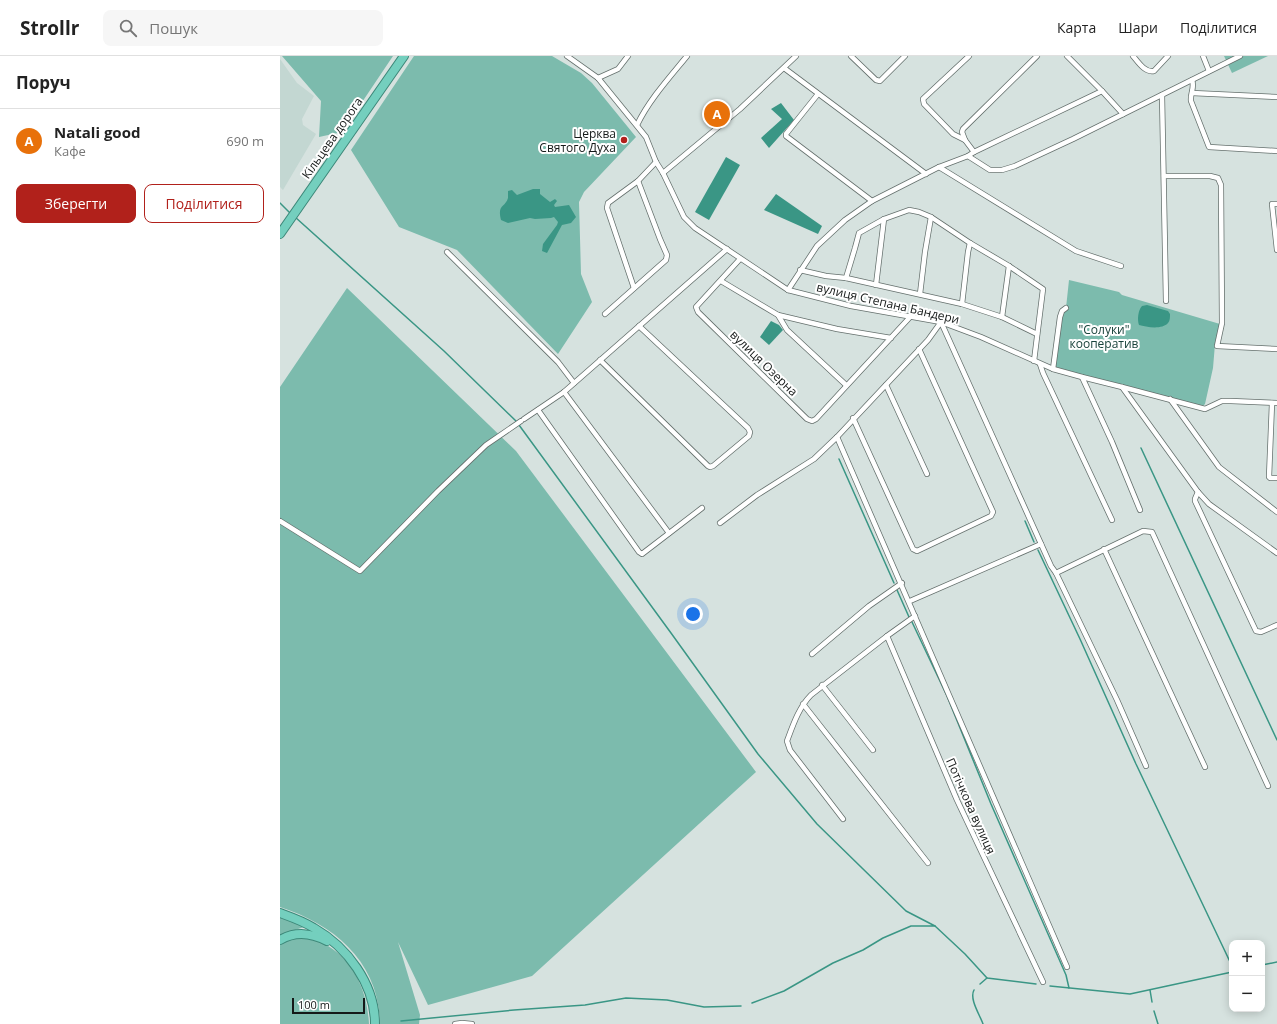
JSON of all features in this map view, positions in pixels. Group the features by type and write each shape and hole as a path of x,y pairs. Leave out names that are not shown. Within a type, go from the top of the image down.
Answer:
{"highway":[{"name":"Кільцева дорога","path":"280,234 404,56"},
{"path":"280,913 314,927 345,953 364,978 374,1007 375,1024"},
{"path":"280,940 300,934 312,935 337,946"}],"street":[{"name":"вулиця Степана Бандери","path":"567,56 598,78 646,137 656,162 663,173 684,217 695,228 788,290 851,306 941,322 975,335 1040,364 1082,377 1205,409 1222,401 1274,403"},
{"path":"598,78 618,68 628,56"},
{"path":"636,125 666,82 687,56"},
{"path":"663,173 740,109 796,56"},
{"path":"852,56 876,80 880,81 905,56"},
{"path":"965,140 953,134 924,104 923,99 969,56"},
{"path":"974,152 965,140 962,132 966,125 1037,56"},
{"path":"1066,56 1123,114"},
{"path":"1133,56 1147,71 1150,72 1154,71 1168,56"},
{"path":"1203,56 1209,71"},
{"path":"968,156 990,170 1002,170 1024,162 1240,56"},
{"path":"784,68 926,174"},
{"path":"1192,80 1194,88 1191,102 1209,147 1277,151"},
{"path":"788,290 817,246 845,220 872,201 939,167 968,156 1102,91"},
{"path":"1192,93 1277,97"},
{"path":"818,94 786,134 786,136 872,201"},
{"path":"1162,95 1166,301"},
{"path":"634,288 607,208 608,204 638,181 656,162"},
{"path":"939,167 1076,251 1121,266"},
{"path":"1164,176 1210,176 1218,178 1221,185 1222,323 1217,346 1277,350"},
{"path":"605,314 666,260 667,255 638,181"},
{"path":"1277,204 1272,204 1277,250"},
{"path":"846,278 859,233 884,219 909,210 931,217 1043,289 1034,361"},
{"path":"920,294 931,217"},
{"path":"876,285 884,219"},
{"path":"962,304 970,243"},
{"path":"280,521 360,571 438,491 486,445 564,392 727,249"},
{"path":"447,252 558,362 574,383"},
{"name":"вулиця Озерна","path":"740,259 696,307 698,312 807,419 812,421 816,419 911,316"},
{"path":"1002,316 1009,266"},
{"path":"800,270 826,276 846,278 962,304 1002,316 1038,334"},
{"path":"721,281 778,315 837,330 891,338"},
{"path":"1053,368 1060,317 1062,311 1066,308"},
{"path":"778,315 787,330 846,385"},
{"path":"720,523 757,495 814,459 928,340 941,322 1051,566 1056,573 1117,700 1146,766"},
{"path":"600,360 708,466 713,466 749,436 750,432 748,428 639,326"},
{"path":"853,418 913,549 917,551 991,516 993,512 919,349"},
{"path":"1040,364 1112,520"},
{"path":"1082,377 1112,442 1140,510"},
{"path":"886,384 927,474"},
{"path":"1122,387 1198,492 1209,504 1277,553"},
{"path":"564,392 669,533"},
{"path":"1170,399 1220,467 1277,512"},
{"path":"1274,403 1269,477 1277,478"},
{"path":"538,410 639,552 642,554 702,508"},
{"path":"836,437 902,583 1067,968"},
{"path":"1198,492 1194,498 1195,501 1256,631 1261,632 1277,624"},
{"path":"1056,573 1143,531 1152,532 1268,786"},
{"path":"910,602 1041,544"},
{"path":"1104,549 1205,767"},
{"path":"812,654 869,606 902,583"},
{"path":"843,819 790,750 786,741 803,704 811,695 822,685 915,616"},
{"name":"Потічкова вулиця","path":"887,636 972,833 1043,982"},
{"path":"822,685 873,750"},
{"path":"803,704 928,863"},
{"path":"455,1024 472,1024"}],"shaded area":[{"path":"280,59 297,83 314,96 302,119 303,125 316,134 283,190 280,187"},
{"path":"781,103 794,120 769,148 761,138 782,119 771,109"},
{"path":"726,157 740,165 709,220 695,212"},
{"path":"533,189 540,189 540,194 550,202 555,199 557,201 554,205 555,207 569,205 576,217 571,223 562,225 547,253 542,251 543,244 557,225 558,222 554,217 535,219 530,218 508,223 501,220 500,211 507,201 508,191 512,190 517,195"},
{"path":"776,194 822,226 818,234 764,210"},
{"path":"1147,305 1168,311 1170,314 1170,320 1168,323 1162,327 1139,325 1139,312 1142,306"},
{"path":"771,321 779,325 783,330 769,345 760,337"}],"green space":[{"path":"282,56 393,56 342,132 319,137 321,101"},
{"path":"414,56 552,56 581,73 592,83 636,137 584,192 579,202 581,274 592,302 558,354 457,250 399,227 351,150"},
{"path":"1224,56 1268,56 1232,73"},
{"name":"\"Солуки\" кооператив","path":"1069,280 1119,292 1122,295 1220,324 1215,344 1213,368 1205,404 1203,406 1198,405 1056,367 1053,369 1062,315 1066,308"},
{"path":"347,288 516,451 756,772 532,976 428,1005 398,942 420,1015 419,1024 380,1024 378,1002 372,982 362,964 350,949 336,936 319,924 280,907 280,387"},
{"path":"280,917 304,927 280,935"},
{"path":"308,937 334,950 353,970 364,995 369,1024 280,1024 280,944 290,939"}],"waterway":[{"path":"280,203 290,213"},
{"path":"295,217 444,351 517,422"},
{"path":"519,425 758,754 817,824 906,911 935,926 911,926 833,963 784,991 752,1003"},
{"path":"1141,448 1277,740"},
{"path":"839,459 894,583"},
{"path":"1025,521 1034,542"},
{"path":"1038,550 1136,764 1229,960"},
{"path":"897,590 909,617"},
{"path":"912,622 947,696 991,804 1066,975 1069,988"},
{"path":"935,926 965,954 987,978 1036,984"},
{"path":"1265,964 1277,962"},
{"path":"1050,986 1130,994 1229,973"},
{"path":"980,984 987,978"},
{"path":"974,990 974,1002 983,1024"},
{"path":"1150,990 1152,1002"},
{"path":"401,1021 585,1005 626,998 667,1000 704,1007 741,1006"},
{"path":"1154,1011 1158,1024"}],"place":[{"name":"Natali good","path":"717,114"},
{"name":"Церква Святого Духа","path":"624,140"}]}
